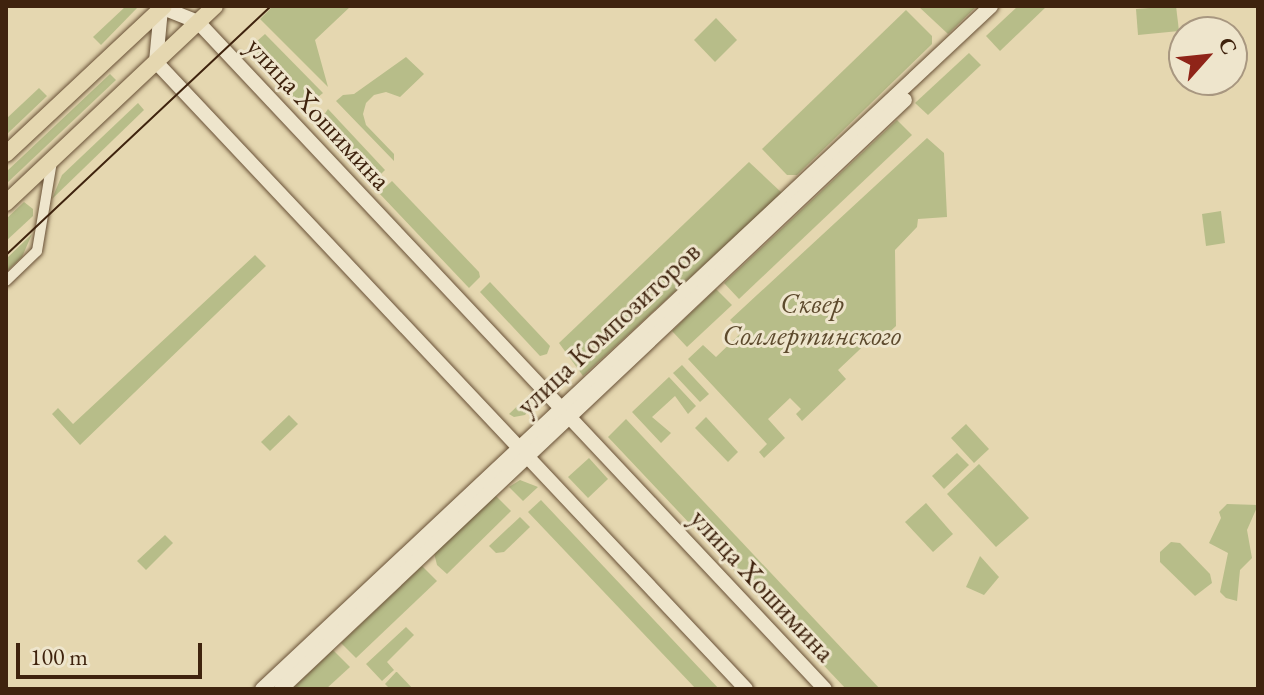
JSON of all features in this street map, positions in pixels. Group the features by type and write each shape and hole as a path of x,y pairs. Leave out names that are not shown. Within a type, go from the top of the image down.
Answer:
{"main road":[{"path":"6,203 215,6"},
{"path":"6,154 161,7"}],"street":[{"name":"улица Композиторов","path":"565,413 991,6"},
{"name":"улица Композиторов","path":"262,689 1004,6"},
{"name":"улица Хошимина","path":"161,7 198,22 825,689"},
{"path":"161,7 156,62 746,689"},
{"path":"6,281 37,251 52,159"},
{"name":"улица Композиторов","path":"281,689 523,452"}],"green space":[{"path":"126,6 139,6 101,45 93,37"},
{"path":"273,6 351,6 315,40 328,87 260,19"},
{"path":"918,6 977,6 948,34"},
{"path":"1018,6 1047,6 1000,51 986,36"},
{"path":"1176,6 1177,16 1168,16 1168,32 1138,35 1136,9"},
{"path":"906,10 932,36 932,44 797,175 787,175 762,149"},
{"path":"716,18 737,40 715,62 694,40"},
{"path":"265,34 323,93 312,102 297,104 246,51"},
{"path":"969,53 981,65 928,115 915,103"},
{"path":"406,57 424,74 400,97 386,92 374,95 366,103 363,114 366,125 394,154 394,161 336,101 343,95 354,94"},
{"path":"110,74 116,80 6,184 6,172"},
{"path":"39,88 47,96 6,135 6,119"},
{"path":"138,103 144,110 52,199 62,175"},
{"path":"328,109 385,170 373,182 322,128 319,122"},
{"path":"897,120 912,135 739,299 724,283"},
{"name":"Сквер Соллертинского","path":"927,138 944,153 947,217 918,219 917,227 895,250 896,326 884,337 876,334 838,370 846,379 802,421 796,414 801,409 790,398 768,419 785,438 764,458 759,452 767,444 688,359 703,345 716,357 742,332 730,320"},
{"path":"749,162 782,193 583,376 559,343"},
{"path":"392,181 479,272 480,277 469,288 379,193"},
{"path":"24,202 33,209 33,216 6,241 6,219"},
{"path":"1221,211 1225,243 1206,246 1202,214"},
{"path":"32,234 22,257 6,272 6,259"},
{"path":"255,255 266,266 80,445 52,414 58,408 73,424"},
{"path":"490,282 550,346 547,354 540,356 480,292"},
{"path":"716,289 732,305 687,347 672,331"},
{"path":"682,365 709,394 700,402 673,373"},
{"path":"669,377 696,406 688,414 675,396 652,417 671,433 661,443 632,412"},
{"path":"528,396 533,405 525,415 514,417 509,414"},
{"path":"289,415 298,424 270,451 261,442"},
{"path":"706,417 738,452 728,462 695,428"},
{"path":"626,419 880,689 846,689 608,437"},
{"path":"966,424 989,449 974,463 951,438"},
{"path":"957,453 969,465 944,489 932,476"},
{"path":"589,458 608,479 588,498 568,477"},
{"path":"979,464 1029,518 996,547 947,494"},
{"path":"520,480 538,487 523,501 509,487"},
{"path":"495,495 511,511 447,574 437,565 434,553"},
{"path":"541,500 719,689 696,689 528,512"},
{"path":"926,503 953,534 933,552 905,522"},
{"path":"1227,504 1258,505 1247,530 1252,558 1240,570 1237,601 1226,598 1220,592 1228,553 1209,543 1221,518 1219,512"},
{"path":"520,517 530,527 504,552 496,553 489,546"},
{"path":"165,535 173,543 146,570 137,561"},
{"path":"1171,542 1180,543 1210,574 1212,583 1195,596 1160,562 1160,552"},
{"path":"980,556 999,577 984,595 966,587"},
{"path":"422,566 437,581 356,658 341,643"},
{"path":"406,627 414,635 387,662 394,670 382,681 366,664"},
{"path":"333,650 350,667 326,689 292,689"},
{"path":"396,672 413,689 390,689 385,684"}],"tram line":[{"path":"6,255 271,6"}]}
